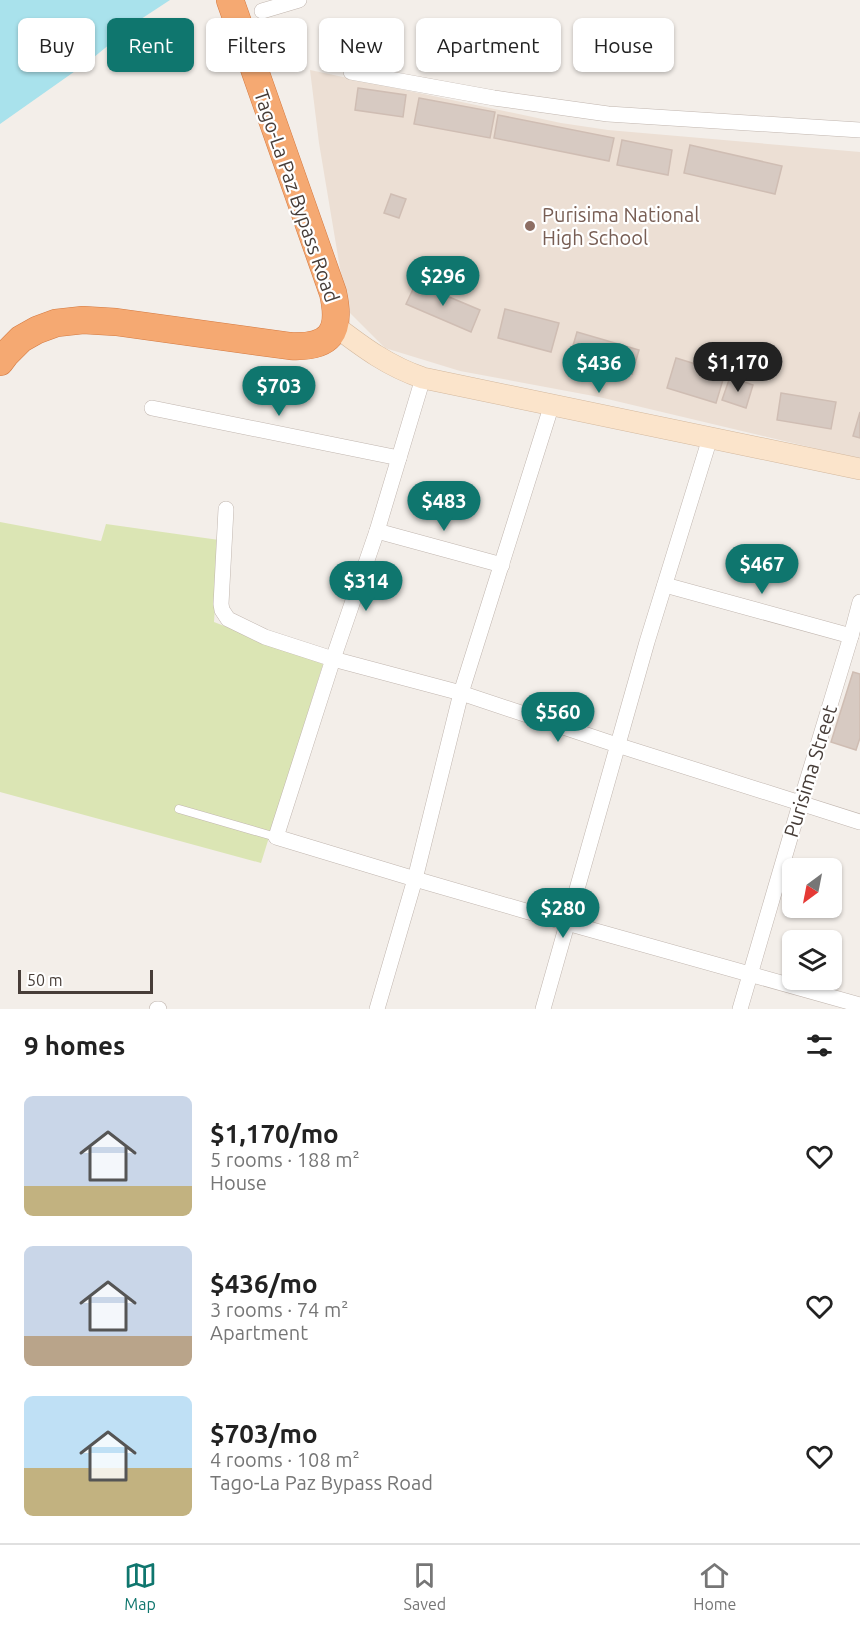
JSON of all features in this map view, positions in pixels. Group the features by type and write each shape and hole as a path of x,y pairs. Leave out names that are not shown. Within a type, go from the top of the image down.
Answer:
{"highway":[{"name":"Tago-La Paz Bypass Road","path":"0,362 21,339 37,330 56,323 82,320 116,322 274,345 306,347 317,345 331,334 335,326 336,307 329,279 230,0"}],"street":[{"path":"262,11 299,0"},
{"path":"351,72 494,98 608,114 860,130"},
{"path":"335,326 386,362 423,378 860,469"},
{"path":"423,378 376,531 276,837 567,923 860,1005"},
{"path":"378,1009 415,879 460,693 552,404"},
{"path":"152,408 399,458"},
{"path":"543,1009 617,745 710,438"},
{"path":"226,509 221,604 224,615 233,622 265,637 333,659 460,693 860,822"},
{"path":"376,531 502,566"},
{"path":"665,585 851,636"},
{"name":"Purisima Street","path":"740,1009 860,602"}],"lane":[{"path":"179,809 276,837"}],"shaded area":[{"name":"Purisima National High School","path":"310,70 561,123 608,130 860,152 860,459 599,397 460,371 385,348 347,310 319,143"}],"green space":[{"path":"0,522 101,541 106,524 219,540 214,622 323,664 261,863 0,792"}],"water":[{"path":"0,0 170,0 143,18 107,18 107,46 95,56 95,18 18,18 18,72 74,72 0,124"}],"building":[{"path":"358,88 406,95 403,117 355,110"},
{"path":"419,98 495,112 490,138 414,124"},
{"path":"498,115 614,138 609,161 494,138"},
{"path":"622,140 672,150 668,175 617,165"},
{"path":"690,145 782,166 775,194 684,173"},
{"path":"391,194 406,199 399,218 384,213"},
{"path":"416,283 480,310 471,332 406,304"},
{"path":"505,309 559,323 551,352 498,338"},
{"path":"577,332 639,350 632,374 570,356"},
{"path":"676,358 725,373 716,403 667,388"},
{"path":"730,377 753,385 746,408 722,400"},
{"path":"781,393 836,402 831,429 777,420"},
{"path":"860,412 860,438 853,436"},
{"path":"853,672 860,674 860,738 856,750 831,742"}],"place":[{"name":"Purisima National High School","path":"530,226"}]}
